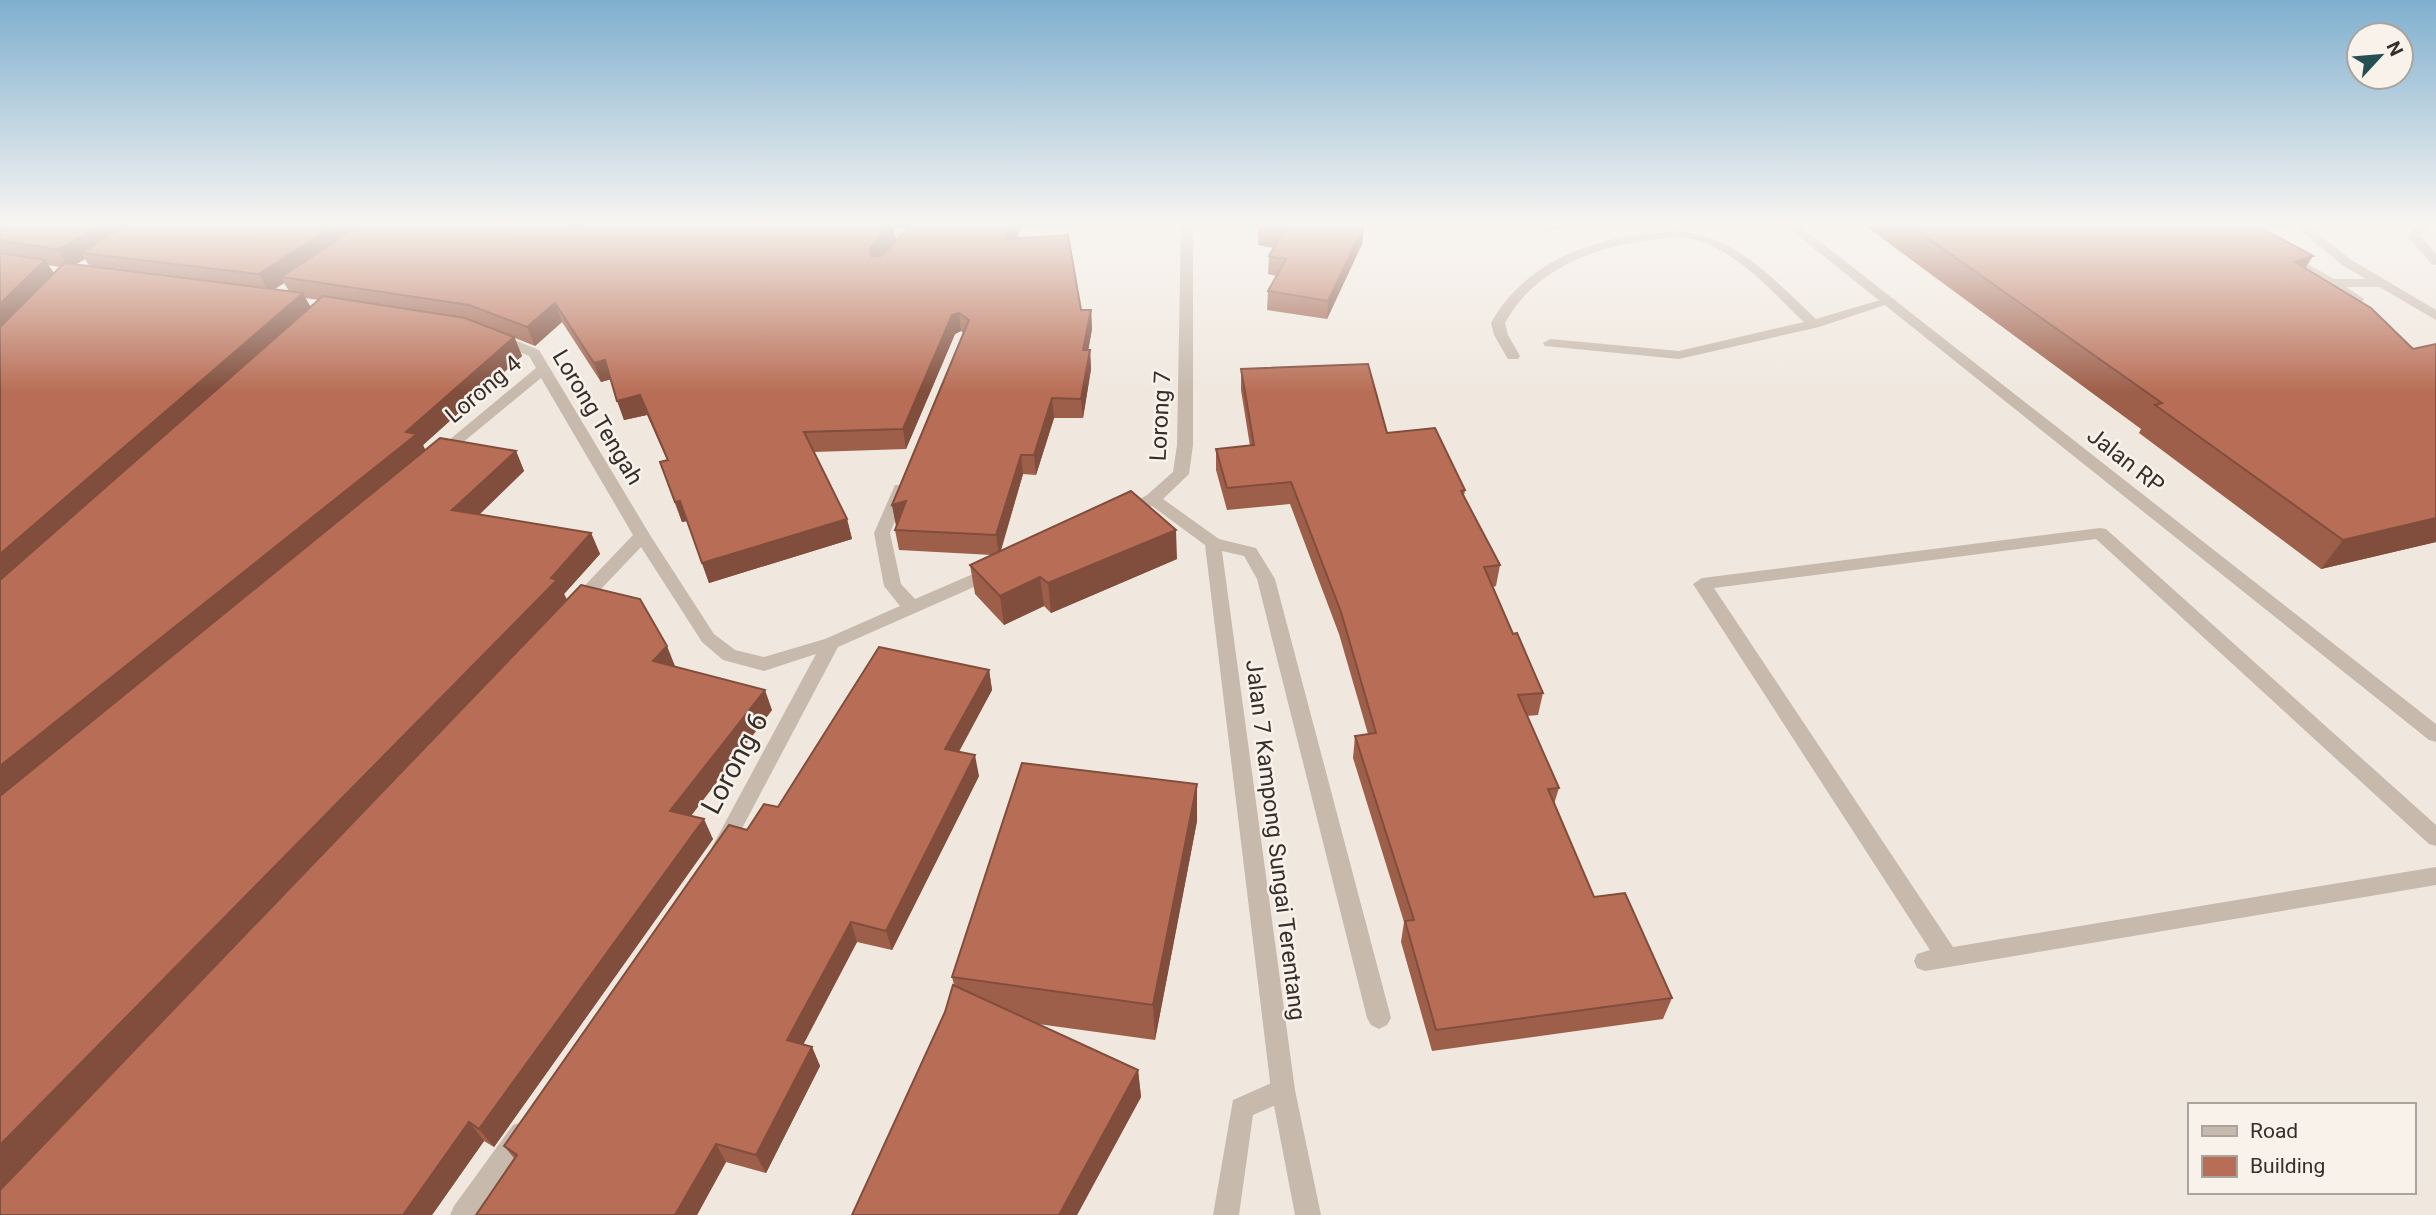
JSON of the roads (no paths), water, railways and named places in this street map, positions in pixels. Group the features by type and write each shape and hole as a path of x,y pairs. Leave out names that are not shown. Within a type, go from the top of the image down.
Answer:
{"street":[{"name":"Lorong 7","path":"1111,518 1153,499 1181,474 1185,444 1186,279"},
{"path":"1513,356 1501,335 1498,323 1515,297 1541,279"},
{"path":"1761,279 1814,324"},
{"name":"Jalan RP","path":"1861,279 2436,735"},
{"path":"2324,279 2357,299"},
{"path":"2371,279 2436,316"},
{"path":"2331,283 2378,283"},
{"path":"1550,343 1679,355 1814,324 1890,301"},
{"name":"Lorong Tengah","path":"477,330 534,353 642,536 708,638 729,655 764,664 831,643"},
{"name":"Lorong 4","path":"425,467 542,370"},
{"path":"907,472 883,533 893,586 913,608"},
{"path":"1153,499 1213,543 1250,552 1266,579 1379,1018"},
{"path":"1947,957 1702,584 2100,533 2436,838"},
{"path":"566,617 642,536"},
{"name":"Jalan 7 Kampong Sungai Terentang","path":"1213,543 1283,1090 1308,1215"},
{"path":"831,643 1012,564"},
{"name":"Lorong 6","path":"711,863 726,841 831,643"},
{"path":"1925,961 2436,876"},
{"path":"1226,1215 1242,1108 1283,1090"},
{"path":"463,1215 532,1120"}]}
